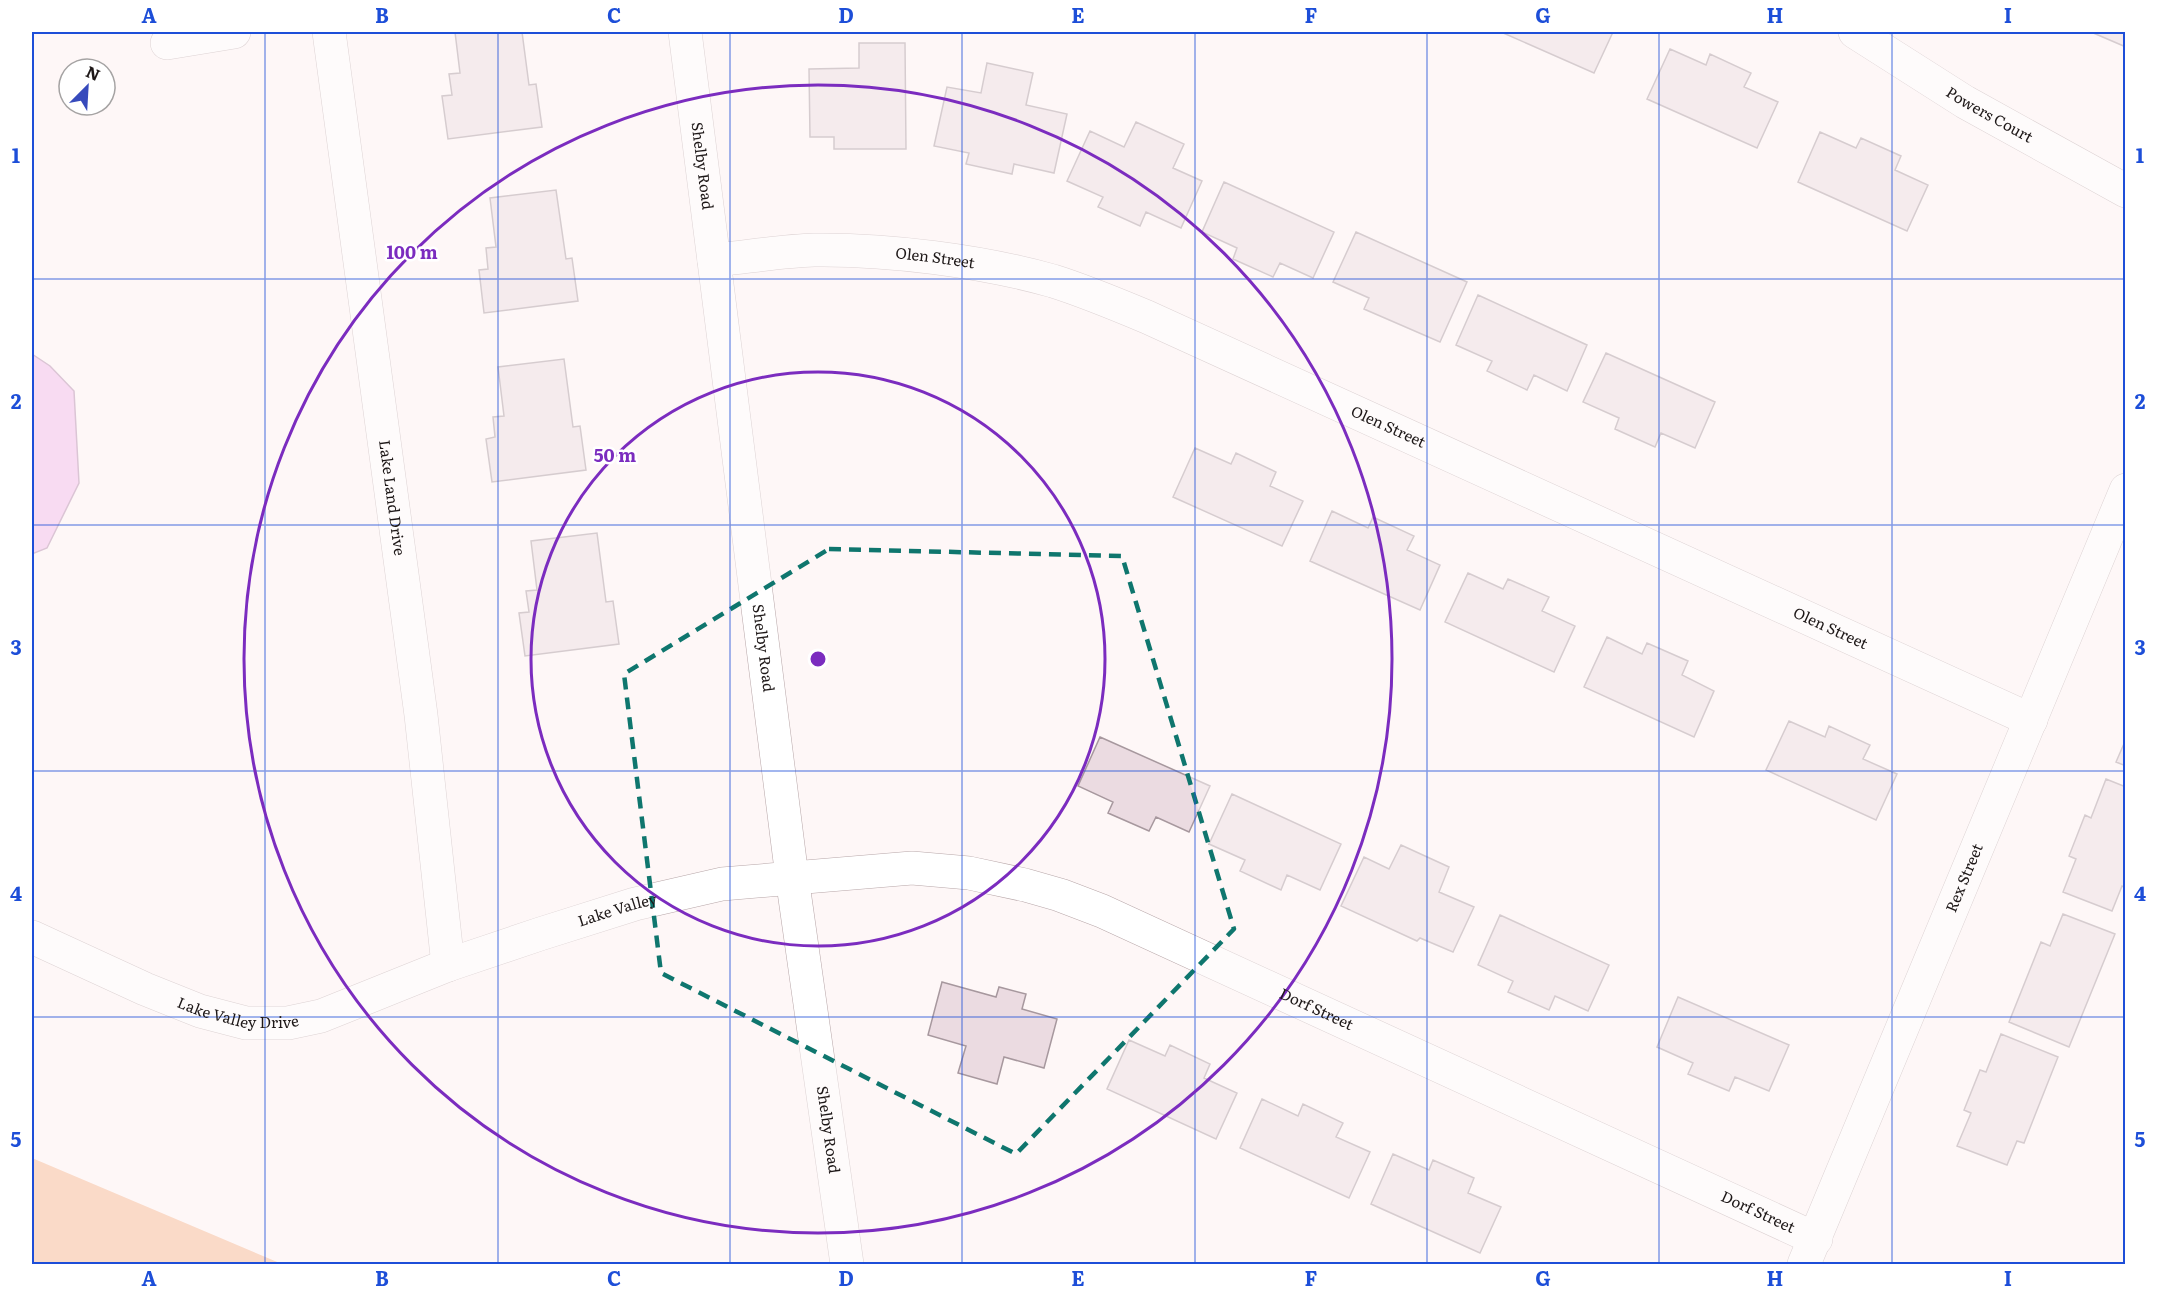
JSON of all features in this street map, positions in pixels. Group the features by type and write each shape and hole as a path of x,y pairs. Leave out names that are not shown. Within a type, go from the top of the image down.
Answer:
{"street":[{"path":"167,44 234,32"},
{"name":"Lake Land Drive","path":"329,32 421,714 447,965"},
{"name":"Shelby Road","path":"685,32 792,877 847,1264"},
{"name":"Powers Court","path":"1855,32 1965,102 2126,191"},
{"name":"Olen Street","path":"714,260 813,250 934,258 1019,272 1100,297 1147,316 2031,720"},
{"name":"Rex Street","path":"1810,1252 2126,490"},
{"name":"Dorf Street","path":"792,877 912,868 969,873 1025,885 1102,910 1810,1252"},
{"name":"Lake Valley","path":"447,965 635,904 722,884 792,877"},
{"name":"Lake Valley Drive","path":"32,937 200,1011 246,1023 288,1023 321,1016 447,965"}],"highlighted area":[{"path":"829,549 1122,556 1234,929 1016,1154 661,973 624,674"}],"shaded area":[{"path":"32,354 50,366 74,391 79,483 47,548 32,554"},
{"path":"32,1158 282,1264 32,1264"}],"building":[{"path":"455,32 522,32 529,85 536,84 542,127 448,139 442,96 452,95 449,74 460,73"},
{"path":"1501,32 1613,32 1594,73"},
{"path":"2091,32 2126,32 2126,47"},
{"path":"859,43 905,43 906,149 834,149 834,137 810,137 809,69 859,68"},
{"path":"1670,49 1706,65 1710,54 1751,73 1744,87 1778,102 1757,148 1647,99"},
{"path":"987,63 1033,73 1026,105 1067,114 1054,173 1014,164 1012,174 966,164 969,153 934,146 947,87 981,93"},
{"path":"1136,122 1184,144 1173,168 1202,181 1181,228 1146,212 1140,226 1098,207 1103,197 1067,181 1090,131 1124,147"},
{"path":"1820,132 1856,148 1861,138 1901,156 1895,170 1928,185 1907,231 1798,182"},
{"path":"1224,182 1334,232 1313,278 1280,263 1273,277 1233,259 1237,248 1202,232"},
{"path":"556,190 566,259 572,258 578,301 484,313 479,270 488,269 486,248 496,247 490,198"},
{"path":"1356,232 1467,282 1440,342 1364,309 1369,298 1333,282"},
{"path":"1478,295 1587,345 1567,391 1534,375 1527,390 1487,371 1492,361 1456,345"},
{"path":"1606,353 1715,402 1695,448 1661,433 1655,447 1615,429 1619,418 1583,402"},
{"path":"564,359 573,427 580,426 586,470 492,482 486,439 495,437 493,417 504,416 498,367"},
{"path":"1195,448 1231,464 1236,453 1276,472 1270,486 1303,501 1282,546 1173,497"},
{"path":"1332,511 1368,528 1373,517 1414,536 1407,550 1440,565 1420,610 1310,561"},
{"path":"597,533 606,602 613,601 619,644 525,656 519,613 529,612 526,591 537,590 531,541"},
{"path":"1468,573 1503,589 1508,579 1549,597 1542,611 1575,626 1554,672 1445,622"},
{"path":"1607,637 1642,654 1647,643 1688,661 1682,675 1714,691 1694,737 1584,687"},
{"path":"1789,721 1825,737 1829,726 1870,745 1863,759 1897,774 1876,820 1766,770"},
{"path":"1100,737 1210,786 1189,832 1156,817 1149,831 1108,813 1113,802 1078,786"},
{"path":"2126,739 2126,766 2116,762"},
{"path":"2106,779 2126,787 2126,888 2122,886 2112,911 2063,892 2076,859 2069,856 2085,815 2091,818"},
{"path":"1232,794 1341,844 1320,890 1287,875 1281,890 1240,871 1245,860 1209,844"},
{"path":"1401,845 1449,867 1439,892 1474,907 1453,952 1420,938 1417,941 1341,906 1364,857 1389,869"},
{"path":"2063,914 2115,934 2069,1047 2009,1022 2041,942 2050,946"},
{"path":"1500,915 1609,965 1588,1011 1555,996 1549,1010 1508,992 1513,981 1478,965"},
{"path":"942,982 996,997 999,987 1026,994 1022,1009 1057,1019 1044,1068 1004,1057 997,1084 958,1073 966,1046 928,1035"},
{"path":"1678,997 1789,1045 1769,1091 1735,1077 1729,1091 1688,1074 1693,1063 1657,1047"},
{"path":"2001,1034 2058,1057 2024,1143 2017,1141 2007,1165 1957,1146 1971,1113 1964,1110 1980,1070 1986,1072"},
{"path":"1129,1040 1165,1056 1170,1045 1210,1064 1204,1078 1237,1093 1216,1139 1107,1089"},
{"path":"1262,1099 1298,1116 1303,1104 1343,1123 1336,1137 1370,1152 1349,1198 1240,1148"},
{"path":"1393,1154 1429,1170 1433,1160 1474,1178 1468,1193 1501,1207 1480,1253 1371,1204"}]}
